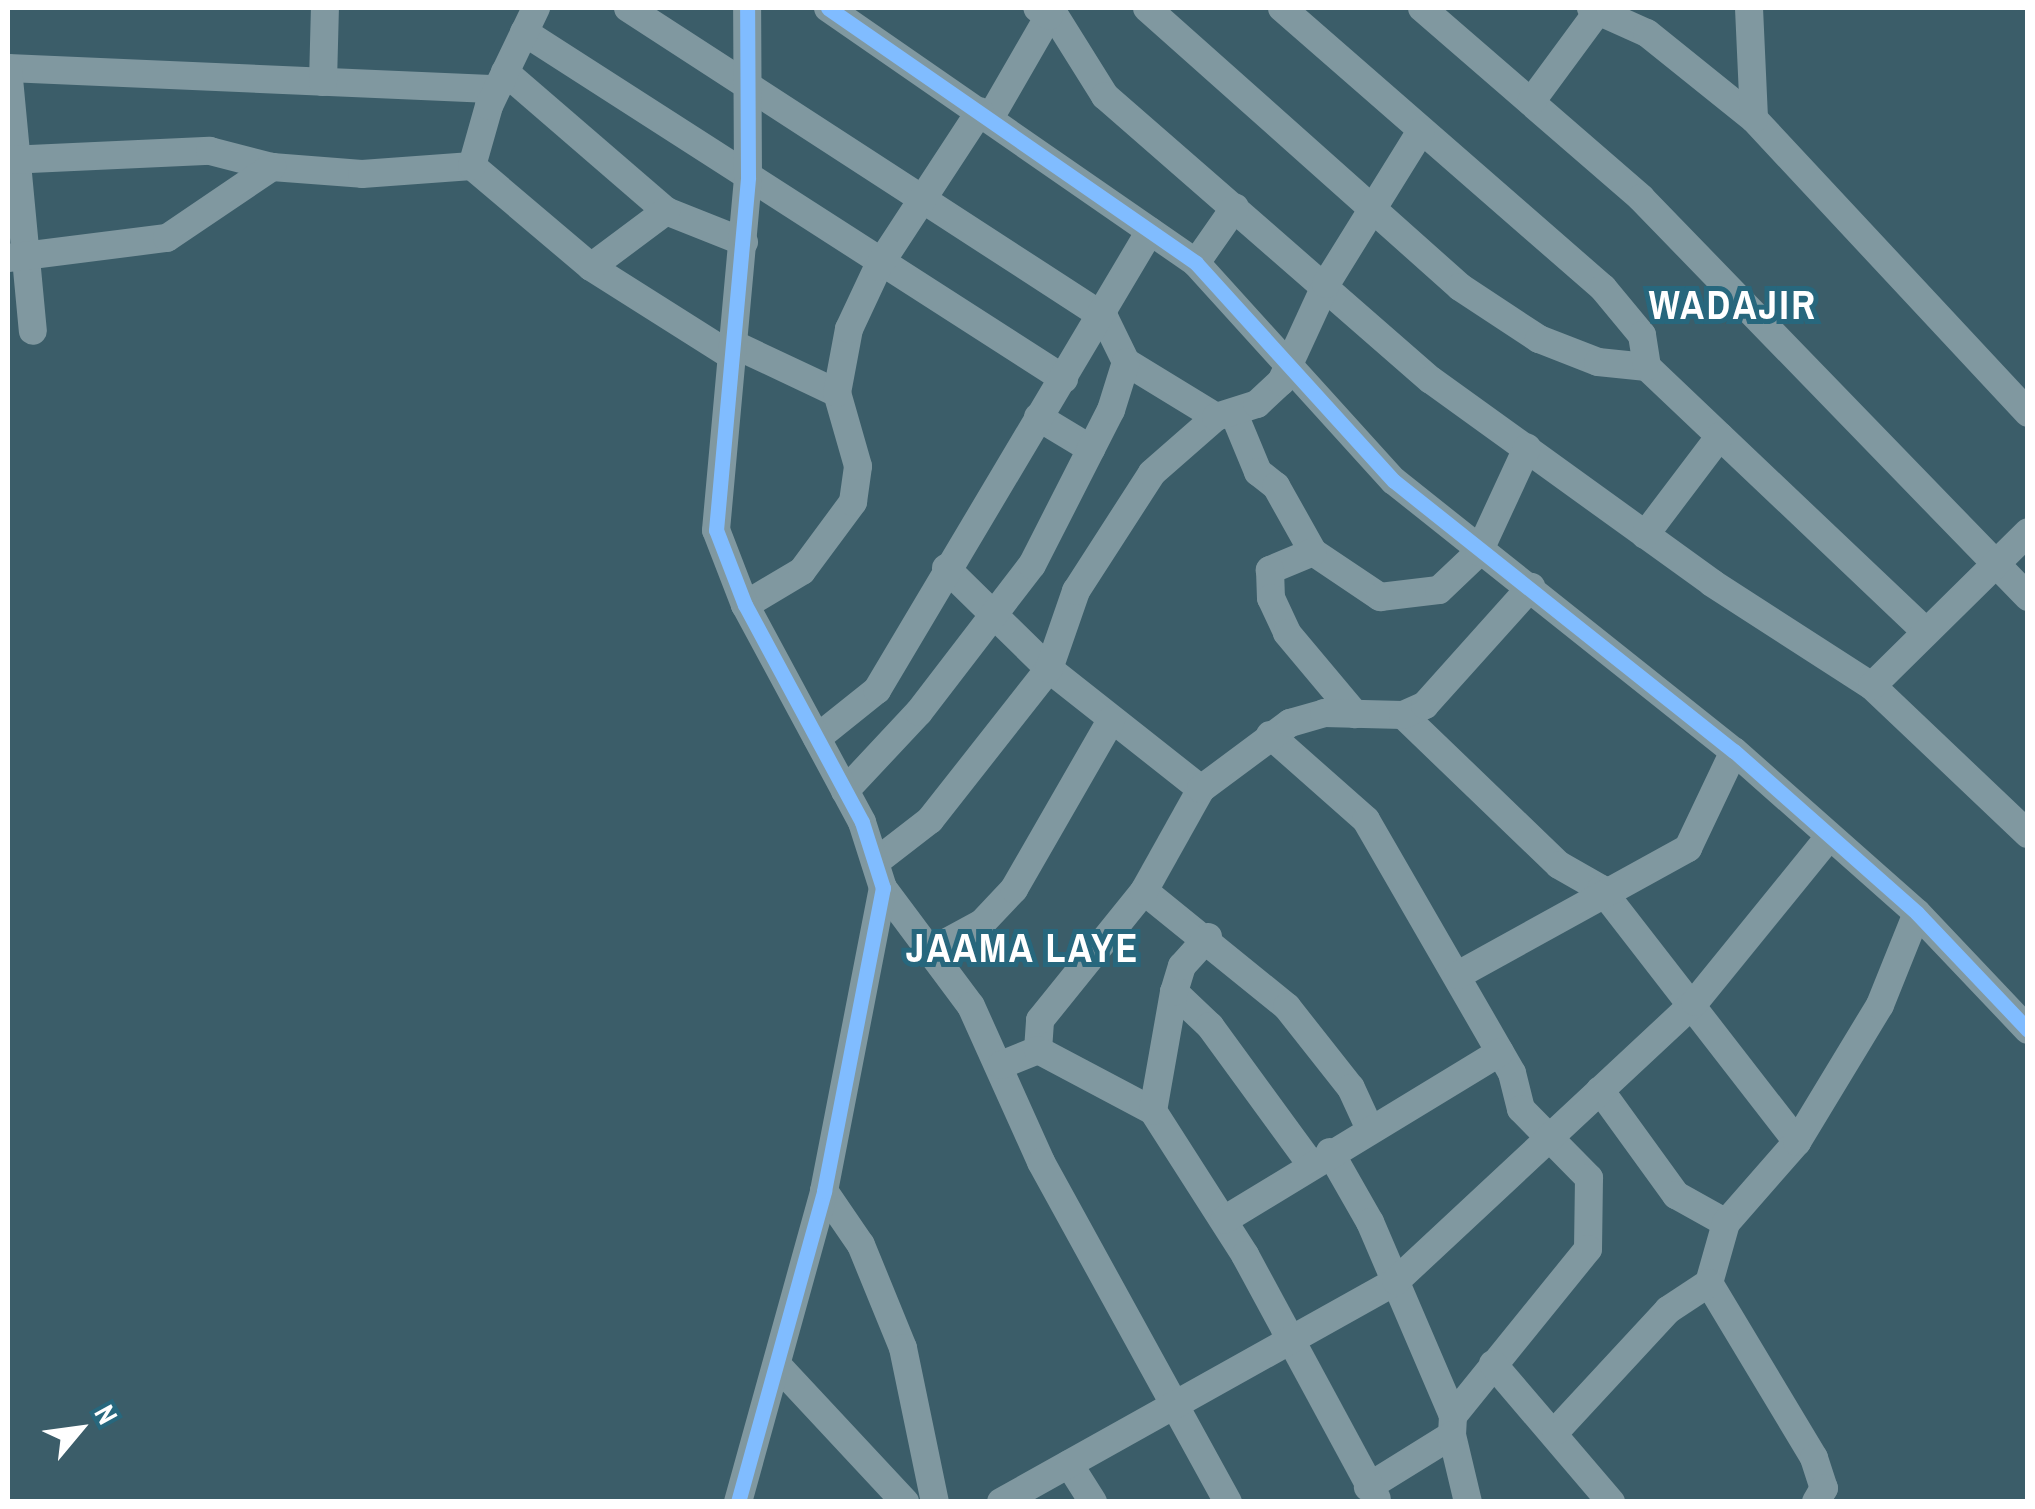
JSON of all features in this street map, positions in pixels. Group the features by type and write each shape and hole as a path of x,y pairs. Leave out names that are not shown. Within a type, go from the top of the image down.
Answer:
{"street":[{"path":"323,82 325,8"},
{"path":"628,8 752,83 921,202 1104,317 1126,362 1225,415 1258,472 1276,486 1313,552 1380,597 1404,600 1439,590 1480,552 1527,448"},
{"path":"747,8 752,83 748,177 716,530 745,604 846,792 880,875 934,950 1001,1065 1041,1162 1228,1502"},
{"path":"828,8 1196,263 1292,360 1394,481 1734,751 1917,914 2028,1030"},
{"path":"1147,8 1375,207 1460,287 1539,339 1598,362 1647,367 1923,628"},
{"path":"1282,8 1621,306 1642,335 1647,367"},
{"path":"1422,8 1641,198 2028,597"},
{"path":"1749,8 1754,119"},
{"path":"1531,102 1594,9 1647,33 1754,119 2028,413"},
{"path":"745,604 802,570 853,502 858,466 836,393 848,328 878,267 985,115 1045,10 1104,96 1326,284 1430,380 1644,535 1872,686 2028,834"},
{"path":"472,166 501,80 530,20 878,267 1064,380"},
{"path":"33,331 18,256 9,160 8,68 323,82 501,80 666,210 744,242"},
{"path":"738,1502 781,1369 824,1191 880,875 930,820 1049,669 1076,591 1115,525 1176,446 1282,382 1326,284 1421,131"},
{"path":"9,160 210,151 272,167 362,174 472,166 590,267 733,350 836,393"},
{"path":"18,256 167,238 272,167"},
{"path":"1196,263 1235,207"},
{"path":"590,267 666,210"},
{"path":"817,738 877,690 946,568 1104,317 1150,231"},
{"path":"846,792 1032,565 1091,449 1126,362"},
{"path":"1038,417 1091,449"},
{"path":"1644,535 1720,436"},
{"path":"1872,686 1923,628 2028,532"},
{"path":"1313,552 1270,570 1271,598 1287,632 1356,714"},
{"path":"946,568 1049,669 1201,790"},
{"path":"1038,1050 1040,1020 1064,985 1144,891 1201,790 1270,734 1324,713 1402,715 1454,676 1531,588"},
{"path":"1402,715 1559,865 1601,889 1695,1002 1796,1142"},
{"path":"934,950 982,923 1014,889 1110,720"},
{"path":"1038,1050 1153,1111 1224,1220 1373,1494 1452,1425 1493,1364 1588,1249 1589,1178 1570,1150 1547,1138 1521,1108 1500,1052 1366,820 1270,734"},
{"path":"1458,975 1601,889 1688,848 1734,751"},
{"path":"1001,1502 1286,1339 1396,1281 1695,1002 1830,837"},
{"path":"1144,891 1208,937 1288,1007 1352,1088 1368,1125"},
{"path":"1556,1432 1642,1336 1710,1283 1726,1223 1796,1142 1880,1005 1917,914"},
{"path":"1153,1111 1182,966 1208,937"},
{"path":"1174,992 1210,1026 1320,1158 1396,1281 1452,1425 1468,1502"},
{"path":"1001,1065 1038,1050"},
{"path":"1224,1220 1368,1125 1500,1052"},
{"path":"1600,1090 1676,1195 1726,1223"},
{"path":"824,1191 861,1245 904,1348 935,1502"},
{"path":"1710,1283 1814,1458 1824,1488 1816,1502"},
{"path":"1493,1364 1556,1432 1611,1502"},
{"path":"781,1369 899,1500"},
{"path":"1069,1464 1093,1502"}],"cycle path":[{"path":"738,1502 824,1191 883,888 862,822 745,605 716,530 748,177 747,8"},
{"path":"828,8 1196,263 1394,481 1734,751 1917,913 2028,1030"}],"district":[{"name":"WADAJIR","path":"1733,305"},
{"name":"JAAMA LAYE","path":"1023,948"}]}
